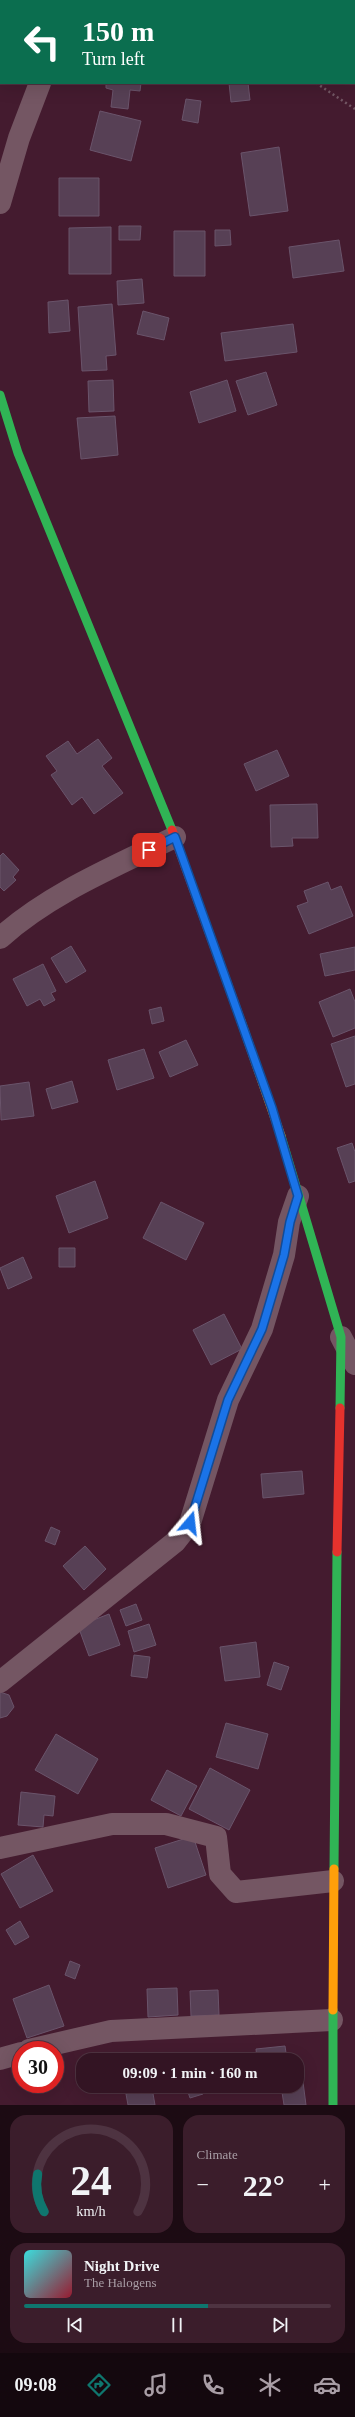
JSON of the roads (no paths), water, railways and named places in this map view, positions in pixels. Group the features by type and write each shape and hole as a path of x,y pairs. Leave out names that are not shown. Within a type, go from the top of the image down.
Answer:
{"street":[{"path":"0,203 19,138 40,84"},
{"path":"0,395 18,453 175,837 272,1108 340,1337 355,1364"},
{"path":"0,938 16,924 61,895 175,837"},
{"path":"0,1682 175,1542 190,1523 228,1400 262,1329 284,1255 290,1222 298,1196"},
{"path":"333,2105 333,1881 340,1337"},
{"path":"0,1848 112,1824 166,1824 216,1837 220,1874 236,1892 333,1881"},
{"path":"64,2042 111,2031 332,2020"},
{"path":"0,2059 12,2055"}]}
